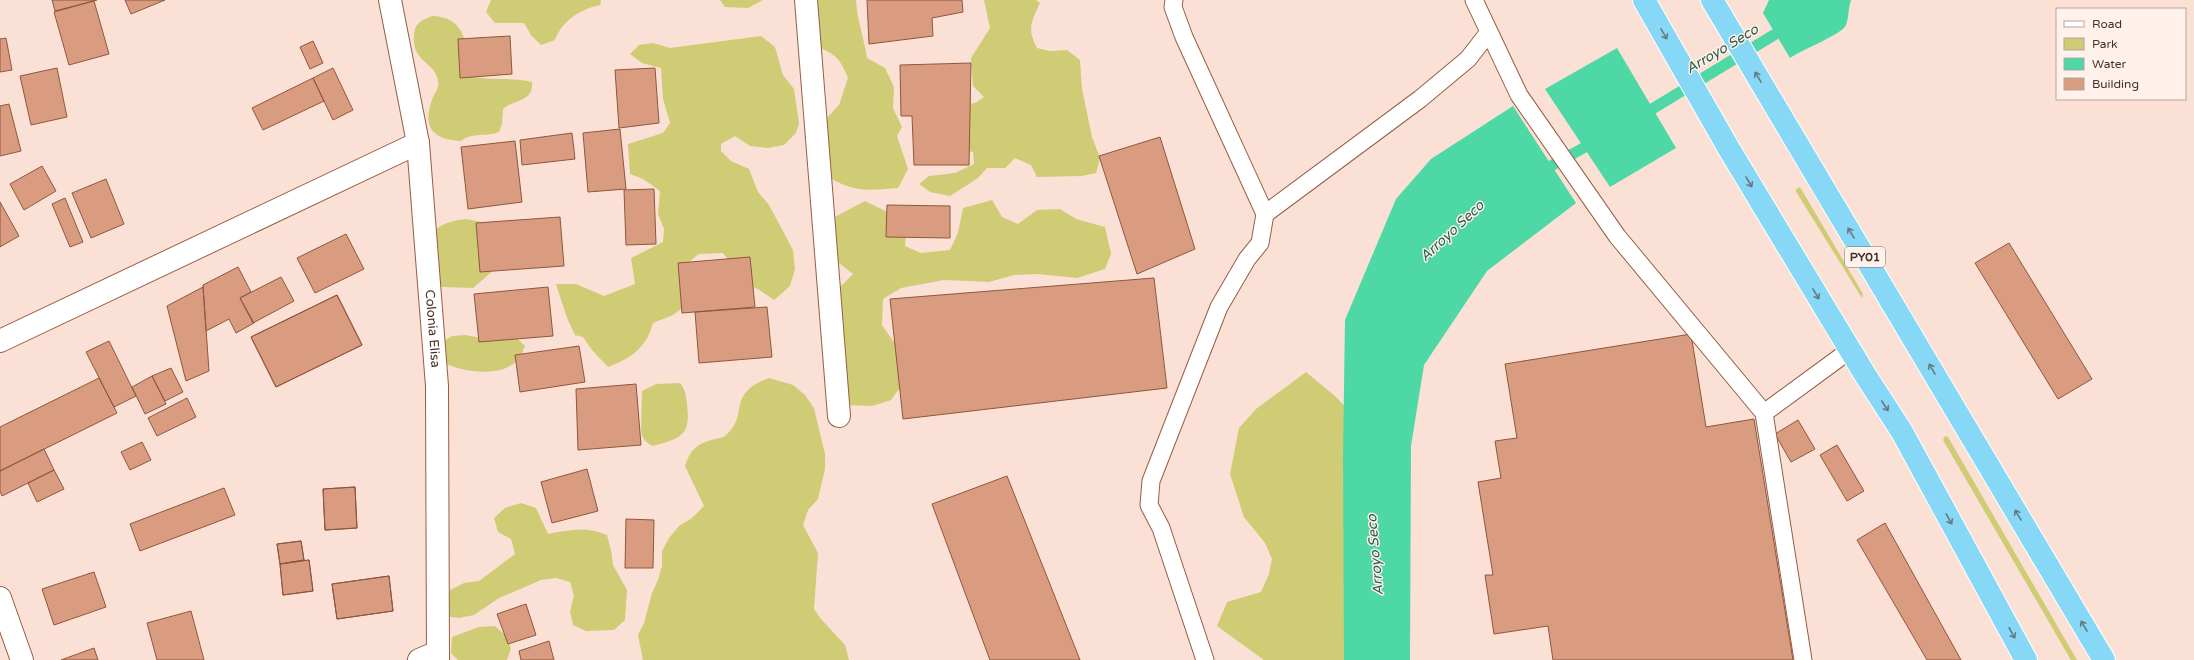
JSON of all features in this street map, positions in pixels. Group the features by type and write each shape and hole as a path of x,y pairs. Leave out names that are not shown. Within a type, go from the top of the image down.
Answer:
{"highway":[{"path":"1644,0 1729,149 1850,350 1902,432 2026,660"},
{"name":"PY01","path":"1712,0 2104,660"}],"street":[{"name":"Colonia Elisa","path":"390,0 418,143 437,386 432,657"},
{"path":"806,0 840,416"},
{"path":"0,341 418,143"},
{"path":"0,598 22,660"}],"lane":[{"path":"1174,0 1173,7 1184,37 1265,214 1260,243 1247,259 1219,307 1151,481 1149,505 1161,528 1205,660"},
{"path":"1474,0 1520,95 1617,236 1764,413 1802,660"},
{"path":"1265,214 1420,99 1468,59 1489,32"},
{"path":"1764,413 1850,350"}],"green space":[{"path":"491,0 601,0 600,5 585,10 567,21 558,33 555,40 541,45 531,35 524,23 495,23 486,12"},
{"path":"720,0 763,0 748,8 725,7"},
{"path":"812,0 856,0 867,58 885,68 894,87 893,108 902,127 897,136 908,169 898,188 872,190 856,189 832,179 825,149 827,118 839,105 848,78 843,66 837,58 818,47"},
{"path":"984,0 1036,0 1040,3 1032,21 1031,30 1037,48 1050,51 1067,50 1080,60 1082,89 1092,137 1100,158 1096,173 1082,176 1037,177 1031,165 1015,158 1005,168 987,168 978,178 950,196 930,192 919,184 929,176 955,173 974,164 973,152 959,149 954,109 977,102 984,97 973,86 971,58 990,28"},
{"path":"432,16 444,18 453,22 459,28 466,45 469,76 532,82 532,88 527,97 503,109 502,124 499,132 470,136 461,141 451,140 437,135 429,125 429,109 438,88 438,80 433,69 419,56 414,43 414,34 417,25 420,22"},
{"path":"761,36 775,47 783,75 794,89 799,123 796,133 784,145 768,148 750,146 735,136 721,144 721,151 731,161 749,169 758,192 769,205 793,250 795,269 790,286 774,300 758,289 742,283 734,268 723,253 699,254 685,265 687,305 673,315 653,323 642,346 637,351 617,364 608,367 592,350 583,337 575,335 567,318 556,284 576,284 604,296 635,284 631,258 663,242 664,229 658,214 660,191 643,179 630,174 628,144 663,133 670,123 663,99 661,68 642,63 630,54 639,45 653,43 670,48"},
{"path":"1800,187 1863,294 1862,298 1795,190"},
{"path":"992,200 1002,217 1018,224 1037,210 1060,209 1076,219 1105,227 1111,254 1105,269 1077,278 1037,274 1014,275 989,282 944,280 901,288 883,299 882,325 901,352 908,377 891,400 872,406 845,405 838,289 853,274 834,259 833,218 865,201 898,217 906,227 905,246 921,253 950,250 958,233 963,208"},
{"path":"466,219 491,224 494,270 473,288 442,287 430,280 426,238 444,224"},
{"path":"466,335 496,341 513,335 525,346 519,360 506,368 489,372 461,369 437,359 437,345 452,336"},
{"path":"1306,372 1336,397 1355,417 1363,660 1264,660 1217,626 1227,602 1261,592 1269,574 1272,559 1265,543 1244,517 1230,474 1239,428 1256,409"},
{"path":"769,378 793,385 805,395 814,408 825,454 825,469 818,499 808,510 803,525 818,553 814,609 821,619 845,645 849,660 643,660 638,635 644,623 652,593 662,566 662,551 669,538 679,526 692,518 704,506 685,466 687,460 692,451 699,445 725,436 737,420 742,398 747,391 756,384"},
{"path":"680,383 685,391 688,415 685,429 677,438 653,446 644,440 641,433 642,391 656,384"},
{"path":"1945,436 1948,437 2077,660 2071,660 1943,440"},
{"path":"521,503 536,508 548,534 570,530 592,530 607,535 613,565 627,590 625,620 614,630 586,631 573,625 570,611 574,596 570,582 556,578 541,580 499,598 474,615 459,618 444,616 443,603 450,590 464,583 479,581 515,554 511,539 498,532 494,518 505,508"},
{"path":"495,626 505,635 511,648 507,660 458,660 451,653 452,637 479,627"}],"water":[{"path":"1769,0 1851,0 1847,22 1843,29 1790,58 1763,13"},
{"path":"1617,48 1676,148 1610,187 1545,89"},
{"path":"1513,106 1576,203 1487,271 1424,365 1411,446 1410,660 1344,660 1343,456 1345,320 1396,199 1431,159"}],"building":[{"path":"52,0 97,0 55,11"},
{"path":"125,0 165,0 131,14"},
{"path":"867,0 962,0 963,12 932,18 933,36 869,44"},
{"path":"94,1 109,54 69,65 54,12"},
{"path":"510,36 512,74 460,78 458,39"},
{"path":"6,38 12,70 0,72 0,39"},
{"path":"313,41 323,63 310,69 300,47"},
{"path":"971,63 969,165 914,165 912,116 901,116 900,65"},
{"path":"57,68 67,117 31,125 20,76"},
{"path":"333,68 353,110 333,120 313,78"},
{"path":"655,68 659,123 619,128 615,70"},
{"path":"313,78 324,101 263,130 252,108"},
{"path":"9,104 21,151 0,156 0,106"},
{"path":"620,129 626,189 588,192 583,133"},
{"path":"572,133 575,159 522,165 520,140"},
{"path":"1160,137 1195,249 1137,274 1099,156"},
{"path":"515,141 522,202 468,209 461,147"},
{"path":"42,166 56,191 24,210 10,184"},
{"path":"106,179 124,224 91,238 72,193"},
{"path":"654,189 656,244 626,245 624,190"},
{"path":"65,198 83,242 70,247 52,204"},
{"path":"0,202 19,236 0,247"},
{"path":"887,205 950,206 950,238 886,237"},
{"path":"560,217 564,266 480,272 476,223"},
{"path":"346,234 364,269 315,293 297,258"},
{"path":"2009,243 2092,379 2058,399 1975,263"},
{"path":"750,257 755,307 682,313 678,263"},
{"path":"238,267 251,292 240,298 254,323 236,333 229,319 206,331 203,285"},
{"path":"281,277 294,301 253,323 240,298"},
{"path":"1154,278 1167,388 903,419 890,299"},
{"path":"203,287 209,371 186,381 167,306"},
{"path":"548,287 553,336 479,342 474,294"},
{"path":"337,295 362,345 276,387 251,337"},
{"path":"337,295 362,345 276,387 251,337"},
{"path":"767,307 772,357 699,363 695,312"},
{"path":"1691,334 1706,427 1754,419 1793,660 1553,660 1548,626 1494,634 1485,575 1493,575 1478,482 1501,478 1495,441 1517,438 1505,364"},
{"path":"109,341 136,396 114,407 86,352"},
{"path":"579,346 585,382 520,392 515,355"},
{"path":"171,368 183,392 165,401 152,376"},
{"path":"152,376 166,404 145,414 132,387"},
{"path":"99,378 117,413 0,471 0,427"},
{"path":"636,384 641,445 578,450 576,389"},
{"path":"187,398 196,417 157,436 148,418"},
{"path":"1798,420 1815,449 1791,462 1775,434"},
{"path":"142,442 151,460 130,470 121,452"},
{"path":"1837,445 1864,491 1847,501 1820,455"},
{"path":"44,449 54,470 2,496 0,491 0,471"},
{"path":"587,469 598,511 552,523 541,482"},
{"path":"54,470 64,489 37,502 28,483"},
{"path":"1007,476 1080,660 990,660 932,504"},
{"path":"355,487 357,528 325,530 323,489"},
{"path":"355,487 357,528 325,530 323,489"},
{"path":"224,488 235,515 140,551 130,524"},
{"path":"626,519 654,520 653,568 625,568"},
{"path":"1885,523 1961,660 1927,660 1857,540"},
{"path":"301,541 304,560 280,564 277,544"},
{"path":"301,541 304,560 280,564 277,544"},
{"path":"309,560 313,591 283,595 280,564"},
{"path":"309,560 313,591 283,595 280,564"},
{"path":"94,572 106,607 54,625 42,589"},
{"path":"389,576 393,611 337,619 332,584"},
{"path":"389,576 393,611 337,619 332,584"},
{"path":"526,604 536,635 508,644 497,614"},
{"path":"191,611 204,660 157,660 147,623"},
{"path":"549,641 554,660 521,660 519,651"},
{"path":"94,648 98,660 61,660"}],"waterway":[{"name":"Arroyo Seco","path":"1639,117 1787,27"},
{"name":"Arroyo Seco","path":"1540,172 1596,141"}]}
